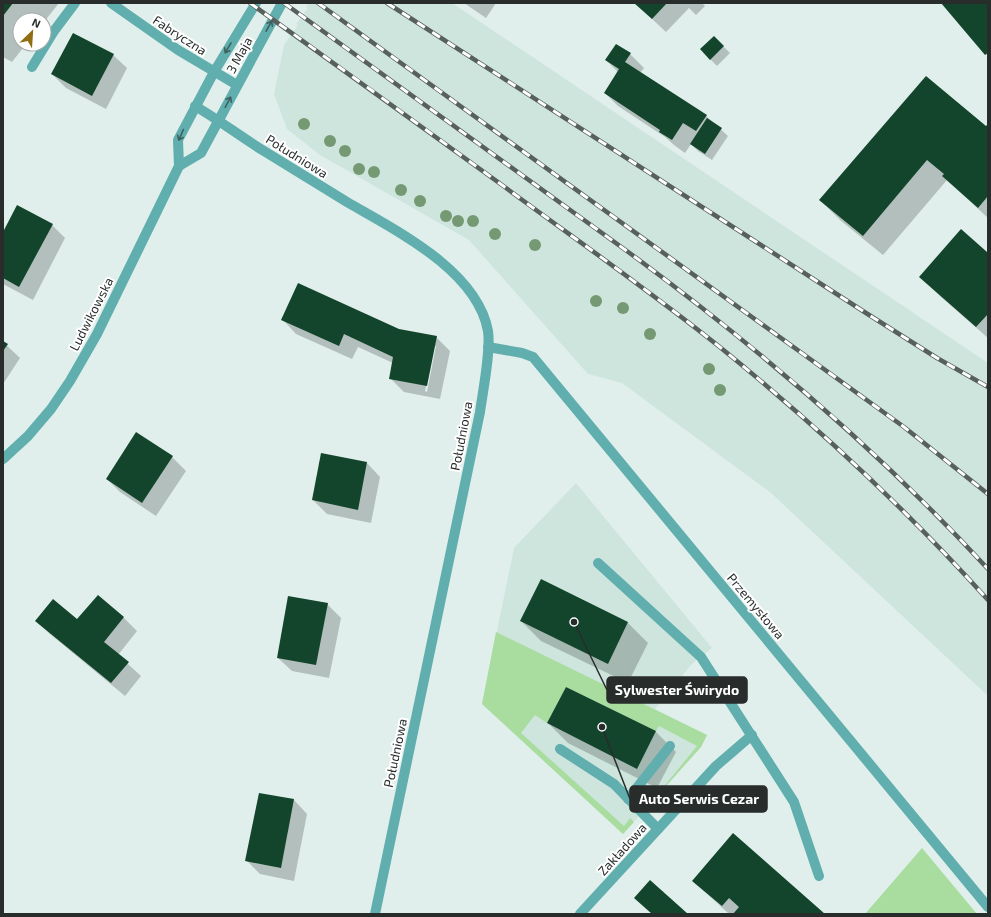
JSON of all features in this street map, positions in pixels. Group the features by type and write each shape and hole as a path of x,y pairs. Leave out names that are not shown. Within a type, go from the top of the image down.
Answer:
{"street":[{"path":"32,67 54,32 75,3"},
{"name":"Fabryczna","path":"111,3 178,50 237,85"},
{"name":"3 Maja","path":"195,106 256,3"},
{"name":"3 Maja","path":"219,120 282,3"},
{"path":"195,106 178,140 180,166 201,152 219,120"},
{"name":"Południowa","path":"195,106 314,182 395,230 435,257 467,287 477,301 484,316 488,331 488,347 480,412 375,914"},
{"name":"Ludwikowska","path":"3,459 28,436 70,381 97,334 180,166"},
{"name":"Przemysłowa","path":"488,347 522,353 533,357 988,906"},
{"path":"598,562 702,657 794,802 819,876"},
{"name":"Zakładowa","path":"580,914 716,766 752,735"},
{"path":"628,799 670,746"},
{"path":"560,749 614,784 658,829"}],"shaded area":[{"path":"309,3 452,3 988,363 988,696 771,493 622,383 588,374 469,240 320,155 287,129 274,94 284,45 298,25 296,24 308,8 306,7"},
{"path":"576,483 712,648 692,664 655,709 707,735 701,747 623,834 482,704 514,548"}],"green space":[{"path":"496,632 707,735 701,747 649,805 697,746 659,726 656,731 566,687 547,723 535,715 521,733 624,826 630,818 634,822 623,834 482,704"},
{"path":"922,848 977,914 865,914"}],"building":[{"path":"3,3 13,3 3,16"},
{"path":"634,3 667,3 652,19"},
{"path":"941,3 988,3 988,53 985,55"},
{"path":"73,33 114,54 92,96 51,74"},
{"path":"714,36 724,46 710,60 700,49"},
{"path":"616,44 631,53 625,62 707,115 696,131 683,123 672,140 659,132 660,130 604,93 619,69 605,60"},
{"path":"926,76 986,126 988,124 988,196 978,208 942,176 944,174 927,160 863,236 819,200"},
{"path":"707,118 722,128 705,154 690,144"},
{"path":"17,205 53,224 19,287 3,278 3,232"},
{"path":"961,229 987,252 988,251 988,314 976,327 919,277"},
{"path":"298,283 399,329 437,336 427,386 389,379 393,357 344,334 339,346 281,320"},
{"path":"3,341 8,344 3,351"},
{"path":"136,432 173,456 142,503 106,479"},
{"path":"321,453 367,462 358,510 312,500"},
{"path":"541,579 628,622 608,664 520,621"},
{"path":"98,595 124,617 104,642 129,662 111,683 35,621 53,599 77,619"},
{"path":"288,596 328,603 316,665 277,658"},
{"path":"566,687 656,731 637,769 547,723"},
{"path":"259,793 294,799 281,868 245,861"},
{"path":"733,833 825,914 733,914 739,907 729,898 722,906 692,881"},
{"path":"650,880 688,914 652,914 634,898"}],"railway":[{"path":"250,3 612,265 721,348 826,438 893,501 988,600"},
{"path":"284,3 631,254 726,327 817,403 862,443 905,484 988,569"},
{"path":"318,3 904,427 988,494"},
{"path":"387,3 866,313 937,358 988,387"}],"place":[{"name":"Sylwester Świrydo","path":"574,622"},
{"name":"Auto Serwis Cezar","path":"602,727"}]}
